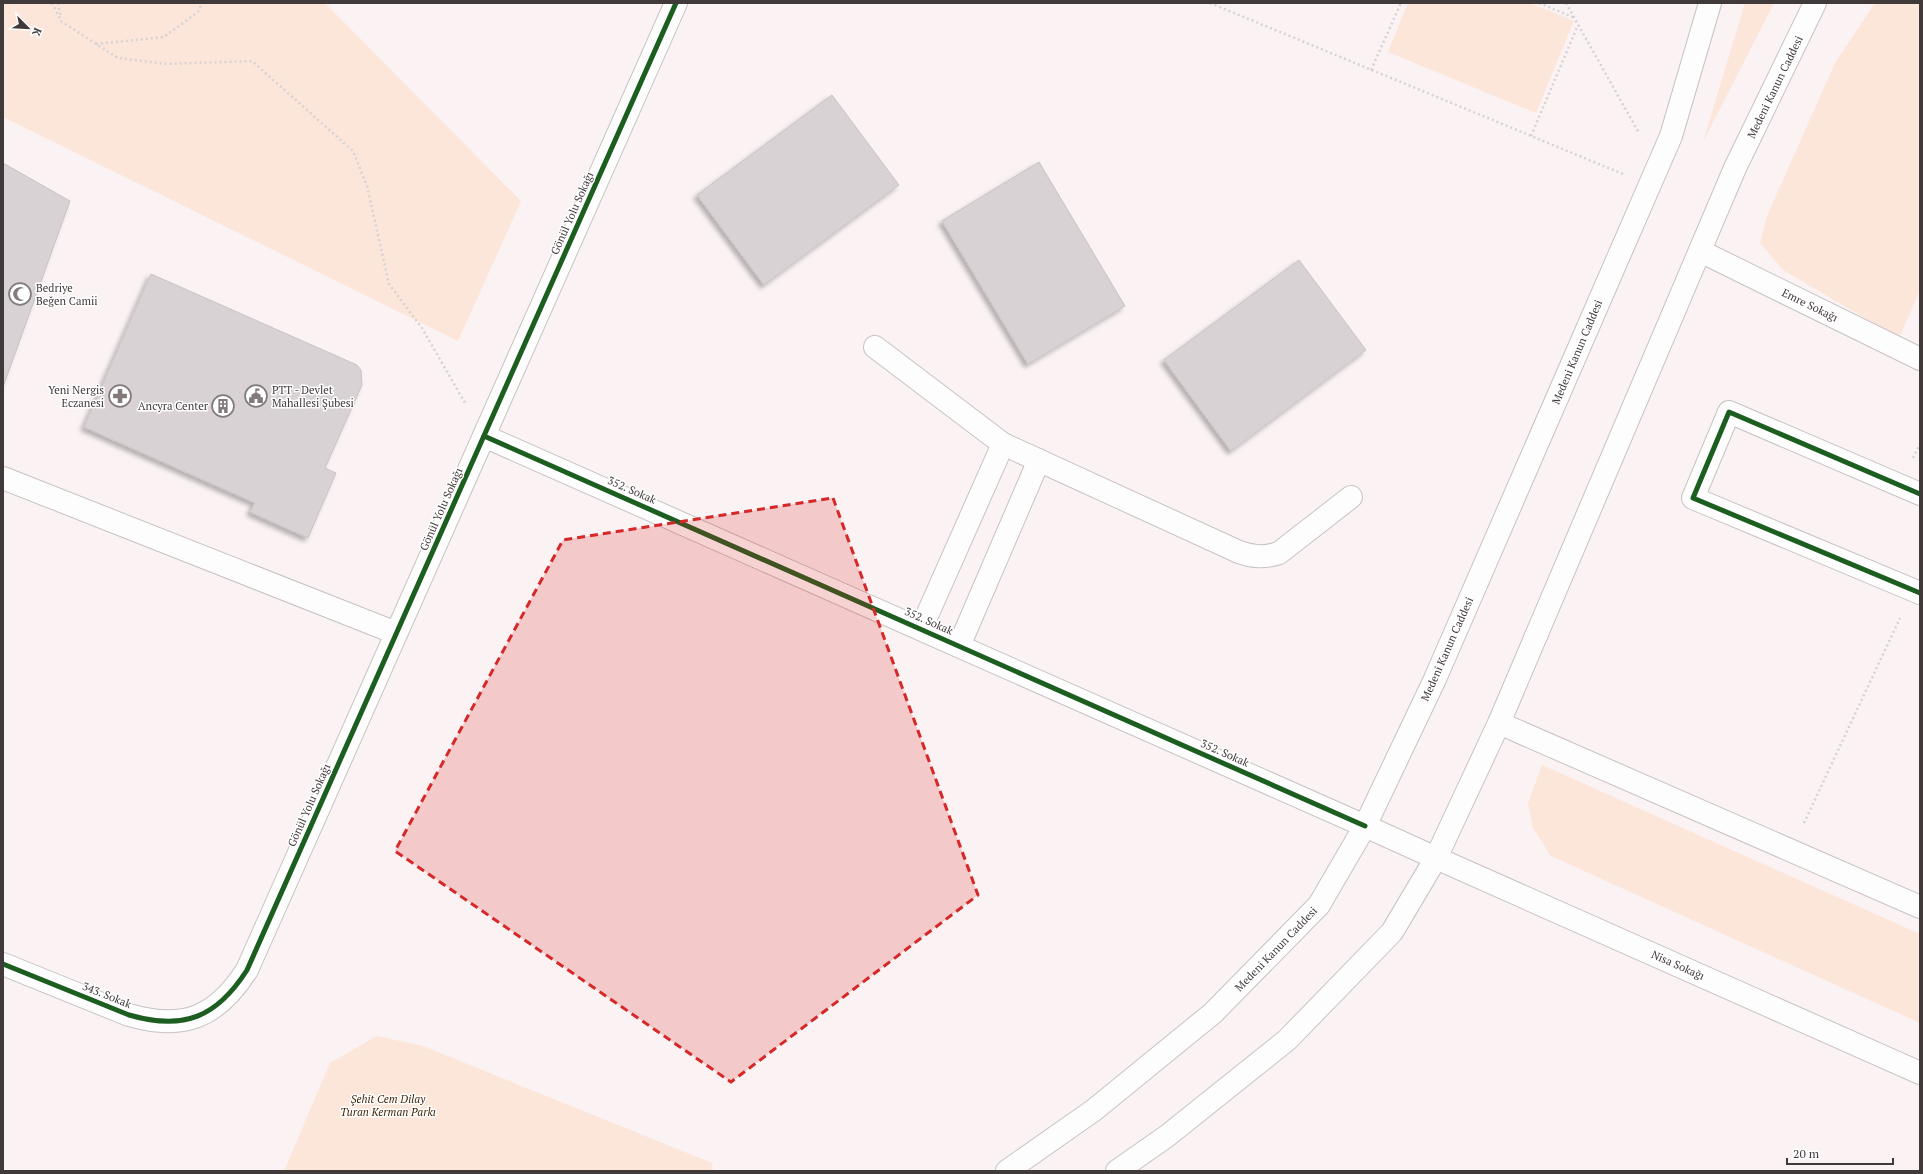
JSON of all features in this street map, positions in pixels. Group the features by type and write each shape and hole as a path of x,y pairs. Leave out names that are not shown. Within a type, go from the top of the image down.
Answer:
{"street":[{"name":"Gönül Yolu Sokağı","path":"208,1012 224,1000 237,986 247,970 676,3"},
{"name":"Medeni Kanun Caddesi","path":"1007,1171 1094,1110 1213,1013 1319,905 1365,826 1435,679 1671,136 1710,3"},
{"name":"Medeni Kanun Caddesi","path":"1117,1171 1167,1136 1287,1040 1392,932 1436,858 1498,724 1735,168 1815,3"},
{"name":"Emre Sokağı","path":"1700,251 1920,359"},
{"path":"875,347 1004,444 1252,557 1267,557 1279,553 1351,497"},
{"path":"1917,591 1693,498 1729,412 1920,494"},
{"name":"352. Sokak","path":"484,436 1436,858"},
{"path":"921,629 1004,444"},
{"path":"959,646 1039,460"},
{"path":"3,478 396,633"},
{"path":"1498,724 1920,907"},
{"name":"Nisa Sokağı","path":"1436,858 1920,1073"},
{"name":"343. Sokak","path":"3,964 129,1015 148,1021 168,1022 188,1019 208,1012"}],"path":[{"path":"52,3 62,22 118,58 166,64 252,61 353,151 367,186 389,284 422,328 484,436"},
{"path":"58,3 62,22"},
{"path":"96,44 164,37 198,12 202,3"},
{"path":"1210,3 1531,136 1653,176"},
{"path":"1371,70 1401,3"},
{"path":"1539,3 1575,18"},
{"path":"1566,3 1575,18 1653,176"},
{"path":"1531,136 1578,24"},
{"path":"1791,851 1917,591"}],"highlighted area":[{"path":"833,498 978,895 731,1082 395,851 563,540"}],"green space":[{"path":"3,3 325,3 521,201 458,341 3,117"},
{"path":"1408,3 1530,3 1574,21 1536,113 1388,52"},
{"path":"1745,3 1774,3 1703,142"},
{"path":"1875,3 1920,3 1920,290 1899,338 1783,270 1760,243 1767,216 1835,63"},
{"path":"1542,765 1920,934 1920,1023 1551,856 1533,828 1528,803"},
{"name":"Şehit Cem Dilay Turan Kerman Parkı","path":"377,1036 423,1046 712,1163 713,1171 284,1171 330,1063"}],"building":[{"path":"832,95 899,185 764,285 697,195"},
{"path":"1039,162 1125,306 1028,364 942,221"},
{"name":"Bedriye Beğen Camii","path":"3,163 70,201 3,387"},
{"path":"1299,260 1366,350 1231,451 1164,360"},
{"name":"Ancyra Center","path":"151,274 357,365 361,370 362,385 325,468 336,473 308,538 250,512 255,503 84,427"}],"cycle path":[{"path":"3,964 129,1015 149,1020 183,1020 197,1016 211,1009 224,999 236,986 247,970 676,3"},
{"path":"1920,494 1729,412 1693,498 1920,593"},
{"path":"484,436 1365,826"}],"place":[{"name":"Bedriye Beğen Camii","path":"20,294"},
{"name":"Yeni Nergis Eczanesi","path":"120,396"},
{"name":"PTT - Devlet Mahallesi Şubesi","path":"256,396"},
{"name":"Ancyra Center","path":"223,406"}]}
